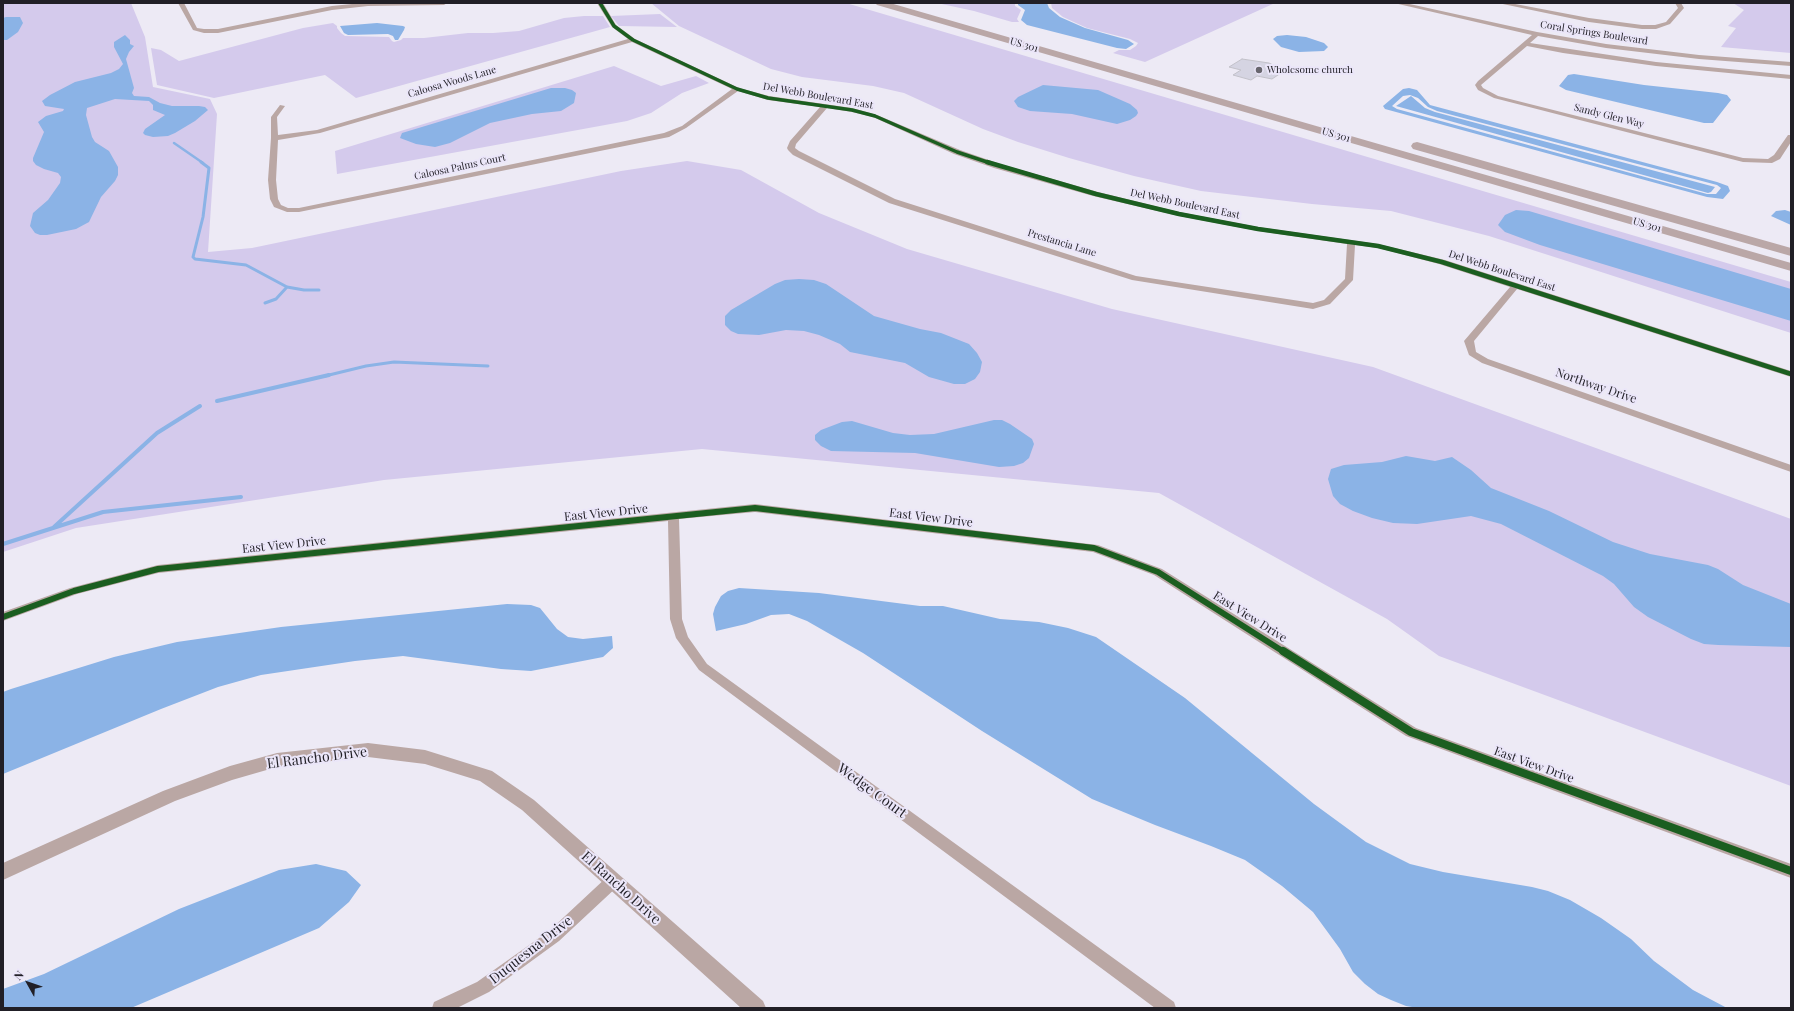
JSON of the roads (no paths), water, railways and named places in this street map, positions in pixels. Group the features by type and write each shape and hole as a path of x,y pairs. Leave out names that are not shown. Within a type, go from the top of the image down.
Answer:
{"main road":[{"name":"US 301","path":"880,3 1791,267"},
{"name":"US 301","path":"914,3 1060,44"},
{"name":"US 301","path":"1221,90 1343,125"},
{"name":"US 301","path":"1404,142 1791,252"}],"street":[{"path":"181,3 195,29 204,31 218,30 331,5 444,3"},
{"name":"Del Webb Boulevard East","path":"600,3 614,26 633,40 737,89 768,98 852,110 875,116 957,152 997,166 1096,194 1179,214 1258,229 1351,242 1399,251 1515,286 1791,374"},
{"name":"Coral Springs Boulevard","path":"1397,3 1537,34 1651,52 1791,64"},
{"path":"1501,3 1589,20 1642,27 1656,27 1668,23 1681,8 1678,3"},
{"name":"Sandy Glen Way","path":"1537,34 1480,82 1478,85 1480,89 1496,97 1743,160 1769,160 1777,158 1791,136"},
{"name":"Caloosa Woods Lane","path":"276,138 318,132 633,40"},
{"path":"1526,44 1563,51 1656,64 1791,77"},
{"name":"Caloosa Palms Court","path":"282,106 274,117 276,138 272,180 274,199 278,207 287,210 299,210 666,135 684,128 737,89"},
{"name":"Prestancia Lane","path":"824,106 793,143 791,148 796,153 892,201 1135,278 1313,306 1327,302 1349,280 1351,242"},
{"name":"Northway Drive","path":"1515,286 1469,341 1472,352 1485,361 1791,469"},
{"name":"East View Drive","path":"3,617 74,591 158,569 755,508 1094,548 1158,572 1411,732 1791,871"},
{"name":"Wedge Court","path":"673,517 676,619 682,638 703,667 1168,1008"},
{"name":"El Rancho Drive","path":"3,872 169,796 230,773 277,760 368,750 425,757 486,776 528,805 756,1008"},
{"name":"Duquesna Drive","path":"440,1008 483,987 554,936 613,881"}],"water":[{"path":"1018,3 1047,3 1049,8 1060,17 1085,28 1128,40 1134,44 1126,49 1117,48 1027,25 1021,20 1025,10 1018,5"},
{"path":"20,17 23,23 18,32 7,40 3,40 3,18"},
{"path":"377,23 405,27 398,40 395,40 393,36 388,34 348,35 344,33 340,26"},
{"path":"125,35 130,40 130,44 134,46 126,59 134,88 132,93 134,96 149,97 160,103 172,106 199,106 205,107 208,110 195,121 175,133 168,136 153,137 143,133 145,129 165,115 153,110 153,105 149,101 115,99 87,108 86,115 92,137 95,142 109,151 118,167 118,175 115,181 101,197 89,222 76,229 47,235 35,233 30,226 33,213 48,200 60,183 61,177 58,173 36,165 33,161 44,132 38,122 46,116 63,111 64,109 45,106 42,101 50,95 75,82 111,73 119,69 123,64 114,47 114,42"},
{"path":"1287,35 1306,37 1324,43 1328,47 1324,51 1299,52 1281,47 1273,39 1277,36"},
{"path":"1574,74 1644,85 1718,93 1727,95 1731,100 1713,123 1704,123 1566,90 1559,86 1568,75"},
{"path":"1043,85 1098,90 1130,104 1137,110 1138,113 1130,120 1117,124 1072,114 1030,111 1018,107 1014,101 1018,97"},
{"path":"551,88 565,88 572,90 576,93 574,103 561,111 532,114 490,123 450,143 435,147 416,144 400,138 402,133"},
{"path":"1409,88 1417,90 1430,105 1717,182 1728,186 1730,191 1723,199 1707,197 1385,109 1383,106 1403,89","holes":["1410,95 1418,98 1428,107 1437,111 1717,185 1721,188 1716,194 1707,194 1397,109 1392,106 1403,96"]},
{"path":"1411,96 1425,108 1435,112 1715,187 1708,193 1396,106"},
{"path":"1516,210 1529,211 1791,289 1791,321 1540,245 1505,232 1498,225 1505,215"},
{"path":"1785,210 1791,212 1791,225 1771,216 1776,211"},
{"path":"785,280 814,280 826,284 874,316 920,329 941,333 969,344 977,353 982,362 980,372 975,379 965,384 954,384 929,377 905,363 850,352 840,344 819,335 804,331 786,330 759,335 738,334 731,331 725,325 725,316 731,310 775,284"},
{"path":"994,420 1002,420 1010,424 1032,439 1034,444 1029,458 1023,463 1014,466 999,467 915,453 831,451 821,446 815,440 815,435 821,430 842,422 852,421 893,433 910,435 934,434"},
{"path":"1406,456 1435,461 1452,457 1471,470 1491,488 1549,511 1613,542 1650,554 1708,565 1718,569 1743,585 1791,604 1791,647 1704,644 1691,639 1648,617 1634,607 1614,584 1603,576 1501,524 1471,516 1417,524 1393,523 1372,518 1353,511 1340,504 1333,496 1328,479 1331,469 1344,465 1382,462"},
{"path":"739,588 819,593 920,606 943,606 1000,619 1039,622 1068,628 1096,637 1185,698 1314,804 1366,842 1410,864 1443,872 1532,887 1548,891 1570,900 1601,918 1631,939 1654,961 1693,990 1727,1008 1418,1008 1406,1006 1391,1000 1378,994 1353,972 1340,949 1313,912 1282,886 1245,860 1092,799 982,731 863,653 807,621 789,614 771,615 746,624 716,631 713,614 715,607 721,596 728,591"},
{"path":"507,604 531,605 540,608 557,629 568,637 583,639 612,636 613,648 603,657 531,671 501,669 403,656 355,661 261,675 218,687 3,774 3,692 11,689 114,657 177,642 281,627"},
{"path":"316,864 346,871 361,885 349,902 319,928 131,1008 3,1008 3,989 44,974 179,909 279,870"}],"waterway":[{"path":"174,143 203,163"},
{"path":"201,162 209,168 203,217 193,257 195,259 246,265 287,287"},
{"path":"265,303 276,299 287,287"},
{"path":"287,287 304,290 319,290"},
{"path":"325,376 366,366 394,362 488,366"},
{"path":"217,401 329,375"},
{"path":"54,527 157,433 200,406"},
{"path":"3,544 103,512 241,497"}],"place":[{"name":"Wholesome church","path":"1259,70"}]}
